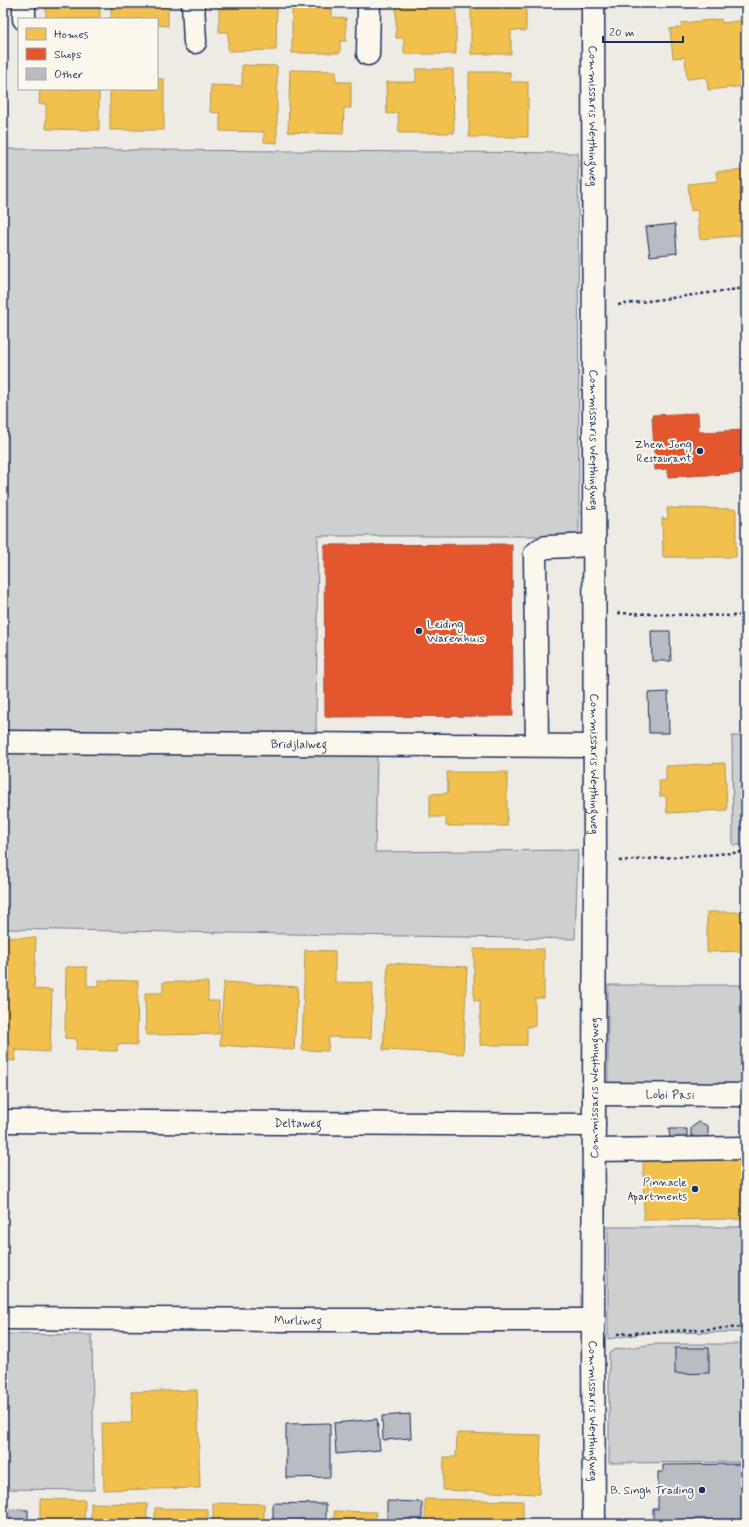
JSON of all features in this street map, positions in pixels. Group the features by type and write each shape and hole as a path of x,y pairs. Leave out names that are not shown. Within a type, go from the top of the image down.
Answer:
{"main road":[{"path":"24,3 24,18"},
{"path":"193,3 195,42"},
{"path":"368,54 369,3"},
{"name":"Commissaris Weythingweg","path":"593,3 595,863 593,1328 594,1524"},
{"path":"537,745 535,554 547,547 594,545"},
{"name":"Bridjlalweg","path":"3,742 594,746"},
{"name":"Lobi Pasi","path":"594,1094 746,1095"},
{"name":"Deltaweg","path":"3,1120 594,1125"},
{"path":"594,1150 746,1148"},
{"name":"Murliweg","path":"3,1318 286,1320 593,1328"}],"path":[{"path":"594,308 746,288"},
{"path":"594,612 731,616 746,615"},
{"path":"595,863 746,852"},
{"path":"593,1328 646,1331 746,1327"}],"shaded area":[{"path":"3,3 5,3 8,149 578,153 579,536 318,536 316,736 3,734"},
{"path":"732,736 746,736 746,845 733,845"},
{"path":"3,749 377,754 375,852 578,850 575,939 3,929"},
{"path":"608,985 746,985 746,1087 612,1087 608,1081"},
{"path":"608,1227 746,1227 746,1332 646,1333 608,1339"},
{"path":"3,1334 92,1335 94,1490 3,1489"},
{"path":"654,1344 746,1344 746,1462 609,1463 609,1353 614,1350"}],"building: Homes":[{"path":"46,3 100,3 100,18 46,18"},
{"path":"111,3 168,4 168,26 158,25 158,18 111,18"},
{"path":"219,3 277,3 276,50 228,51 228,32 219,32"},
{"path":"292,3 332,3 332,17 346,18 346,41 340,41 340,53 292,53"},
{"path":"396,3 456,3 456,54 404,54 404,38 396,38"},
{"path":"471,3 520,3 520,6 526,5 526,31 511,30 511,54 471,54"},
{"path":"721,19 722,23 746,20 746,86 708,90 707,77 687,79 685,57 673,58 670,29 682,27 682,23"},
{"path":"242,65 277,66 277,143 264,142 264,132 220,131 220,113 210,112 211,85 242,86"},
{"path":"416,69 453,69 454,133 399,133 398,113 387,114 386,82 416,82"},
{"path":"290,70 336,71 336,82 351,82 351,108 344,108 343,134 288,132"},
{"path":"469,72 510,72 510,82 528,82 528,137 469,137"},
{"path":"158,79 164,79 164,130 110,130 110,90 158,90"},
{"path":"40,90 99,90 99,130 46,129 46,104 39,104"},
{"path":"746,170 746,235 700,239 697,210 691,211 688,184 717,181 716,172"},
{"path":"667,508 736,509 736,557 663,557 662,518 668,519"},
{"path":"725,763 727,810 667,813 666,796 660,796 659,781 666,781 666,766"},
{"path":"447,772 507,772 507,826 446,826 446,817 430,817 430,794 448,793"},
{"path":"707,912 746,912 746,951 707,952"},
{"path":"3,937 36,938 34,989 52,990 50,1052 15,1050 15,1061 3,1060"},
{"path":"474,949 544,949 544,998 535,998 535,1026 527,1027 527,1045 480,1045 480,1000 474,1001"},
{"path":"305,950 335,951 335,982 373,983 371,1038 329,1037 328,1051 302,1050"},
{"path":"388,963 467,967 463,1054 383,1050"},
{"path":"66,967 87,967 87,986 99,986 99,980 138,981 137,1045 117,1044 117,1051 76,1050 77,1039 65,1038"},
{"path":"163,982 208,982 208,1001 219,1001 219,1034 146,1035 145,993 163,993"},
{"path":"224,982 298,987 294,1050 220,1045"},
{"name":"Pinnacle Apartments","path":"643,1160 746,1160 746,1219 644,1220"},
{"path":"197,1390 200,1488 104,1490 102,1423 132,1423 131,1392"},
{"path":"457,1433 541,1435 539,1494 443,1490 444,1457 456,1457"},
{"path":"40,1499 85,1500 84,1524 40,1524"},
{"path":"425,1499 523,1501 523,1524 425,1524"},
{"path":"91,1503 147,1504 147,1524 91,1524"},
{"path":"213,1503 264,1504 264,1524 213,1524"},
{"path":"155,1508 208,1509 208,1524 155,1524"},
{"path":"334,1511 376,1512 375,1524 334,1524"}],"building: Shops":[{"name":"Zhen Jong Restaurant","path":"698,413 699,432 746,430 746,473 668,477 667,469 655,470 652,415"},
{"name":"Leiding Warenhuis","path":"512,544 513,716 325,717 324,545"}],"building: Other":[{"path":"675,224 677,253 650,256 646,227"},
{"path":"651,631 670,631 671,661 652,661"},
{"path":"668,692 669,733 649,733 648,693"},
{"path":"699,1122 708,1126 708,1136 700,1140 691,1135 691,1128"},
{"path":"669,1129 687,1129 687,1140 670,1140"},
{"path":"675,1348 709,1348 709,1373 675,1374"},
{"path":"410,1414 411,1438 383,1440 382,1416"},
{"path":"377,1419 380,1450 336,1454 334,1423"},
{"path":"330,1423 330,1477 286,1478 286,1424"},
{"name":"B. Singh Trading","path":"746,1464 746,1524 653,1524 653,1509 658,1509 658,1472 663,1472 663,1465"},
{"path":"387,1501 422,1502 422,1524 387,1524"},
{"path":"273,1503 326,1504 326,1524 273,1524"},
{"path":"3,1509 28,1510 28,1524 3,1524"}],"place":[{"name":"Zhen Jong Restaurant","path":"700,451"},
{"name":"Leiding Warenhuis","path":"419,631"},
{"name":"Pinnacle Apartments","path":"695,1189"},
{"name":"B. Singh Trading","path":"702,1490"}]}
